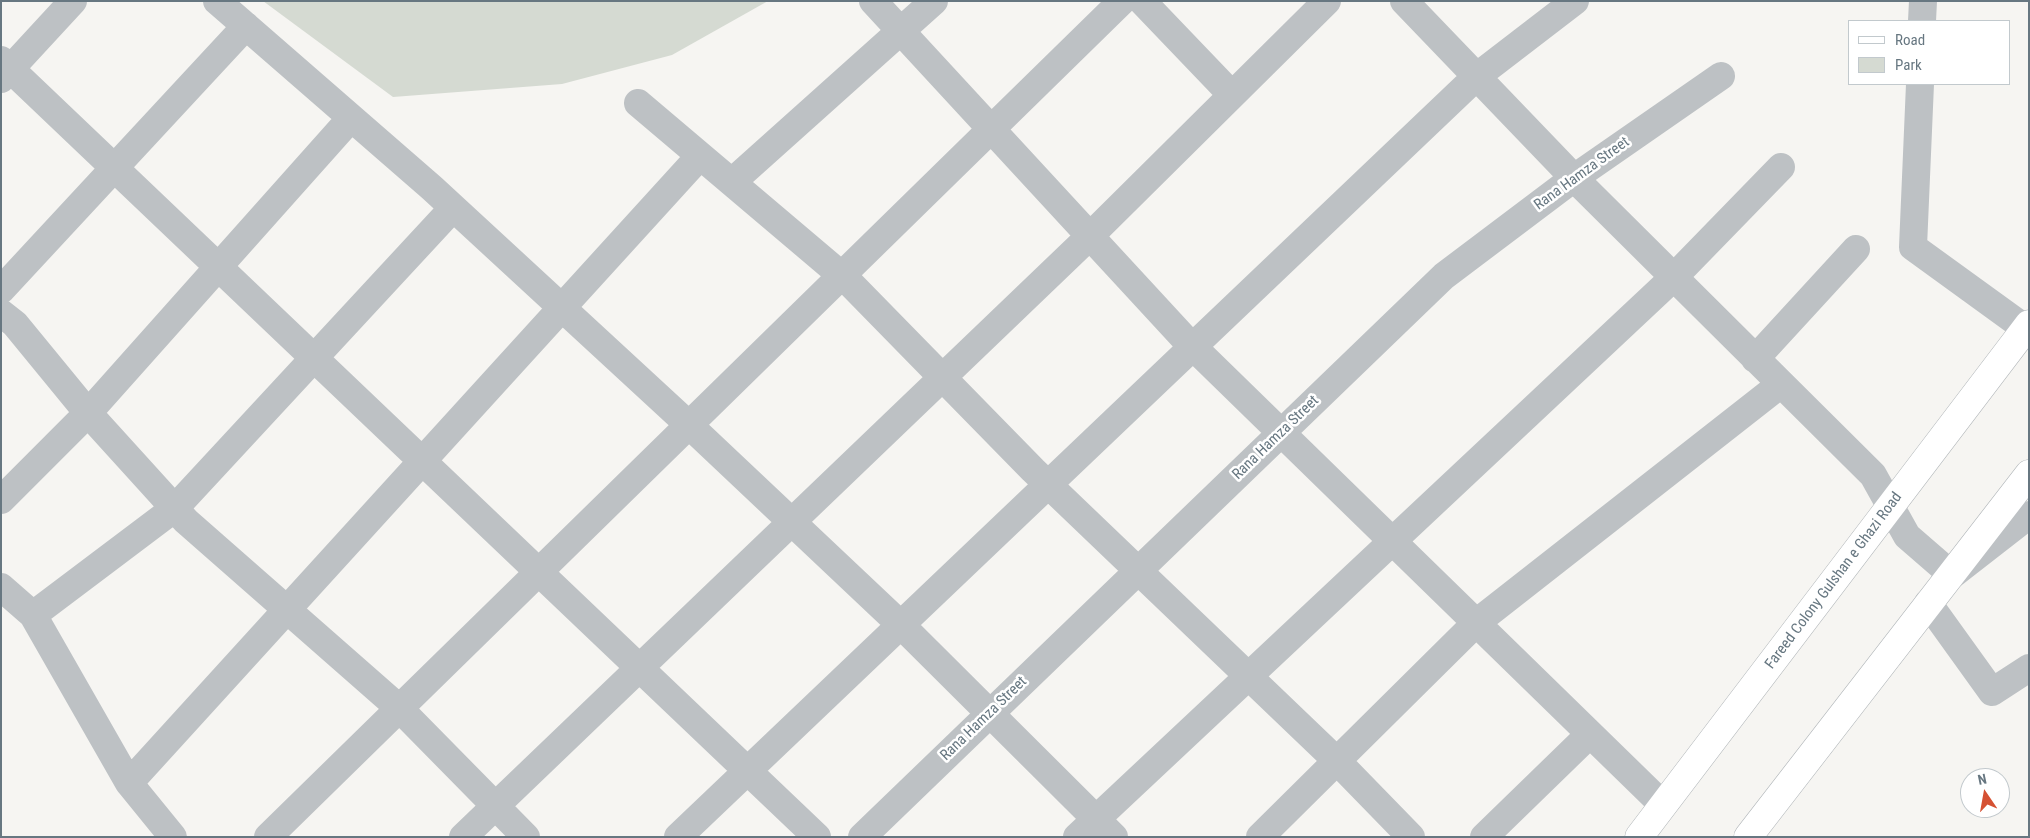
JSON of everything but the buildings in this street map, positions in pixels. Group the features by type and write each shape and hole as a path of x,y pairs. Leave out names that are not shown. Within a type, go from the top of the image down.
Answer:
{"main road":[{"name":"Fareed Colony Gulshan e Ghazi Road","path":"1639,837 2027,327"},
{"path":"1748,837 2029,474"}],"street":[{"path":"73,1 4,70 114,168 817,837"},
{"path":"217,1 454,208 901,624 990,714 1096,831 1248,676 1674,278 1781,167"},
{"path":"873,1 1193,346 1663,805"},
{"path":"732,182 934,1"},
{"path":"268,837 1122,1"},
{"path":"1142,1 1232,95"},
{"path":"463,837 1090,236 1328,1"},
{"path":"1404,1 1574,178 1873,475 1890,509 1907,536 1952,575 2029,515"},
{"path":"678,837 1476,77 1575,1"},
{"path":"1922,20 1923,1"},
{"path":"1,290 246,26"},
{"name":"Rana Hamza Street","path":"862,837 1444,276 1574,178 1721,76"},
{"path":"1920,85 1913,247 2027,327"},
{"path":"638,103 842,276 1048,485 1337,761 1411,837"},
{"path":"1,500 88,413 351,118"},
{"path":"128,782 700,156"},
{"path":"33,615 175,508 454,208"},
{"path":"1756,359 1856,249"},
{"path":"1,313 15,324 88,413 186,521 399,708 526,837"},
{"path":"1260,837 1476,623 1781,384"},
{"path":"1,587 33,615 128,782 173,837"},
{"path":"1928,603 1992,692 2029,668"},
{"path":"1484,837 1590,734"}],"green space":[{"path":"263,1 768,1 672,55 562,84 393,97"}]}
